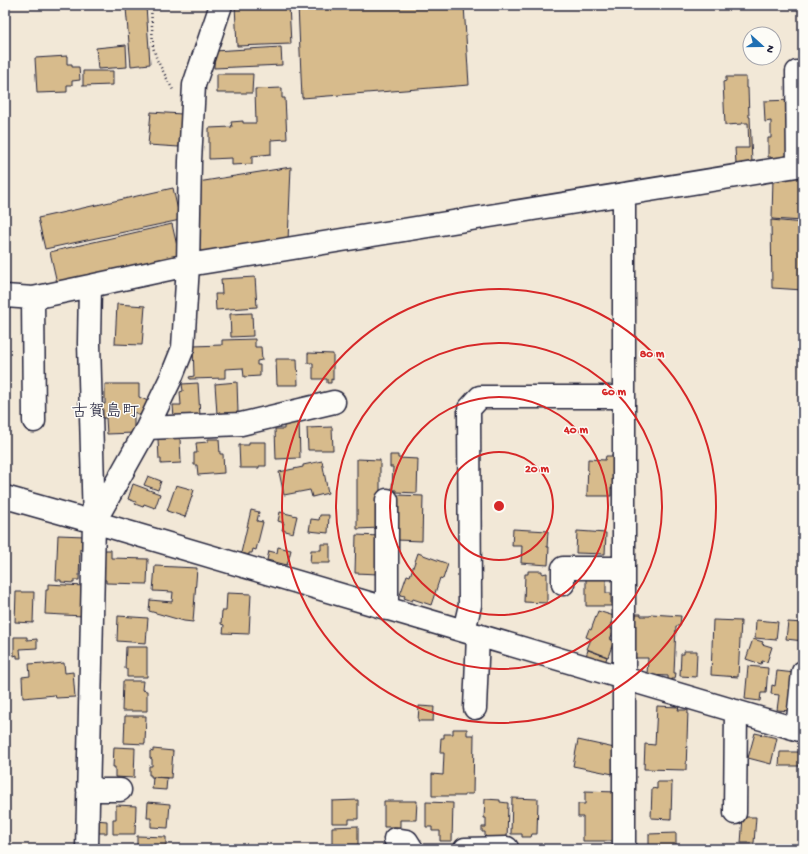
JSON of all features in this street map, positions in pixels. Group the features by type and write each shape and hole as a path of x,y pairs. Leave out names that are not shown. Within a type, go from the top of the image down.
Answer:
{"street":[{"path":"94,522 147,428 171,378 183,348 188,265 192,108 194,85 221,5"},
{"path":"5,296 33,298 188,265 801,165 797,72"},
{"path":"624,194 624,849"},
{"path":"87,849 94,522 89,343 90,286"},
{"path":"33,298 34,421"},
{"path":"475,708 470,605 469,409 480,397 615,397"},
{"path":"147,428 238,433 309,400 334,402"},
{"path":"5,497 800,730 803,672"},
{"path":"387,500 387,609"},
{"path":"563,567 624,568"},
{"path":"735,813 736,711"},
{"path":"88,790 120,790"},
{"path":"465,849 507,848"}],"path":[{"path":"151,5 153,47 157,60 167,81 179,98 192,108"}],"building":[{"path":"235,5 289,5 291,44 237,46"},
{"path":"298,5 464,5 469,85 302,98"},
{"path":"146,6 150,64 131,66 126,8"},
{"path":"126,45 127,67 98,69 96,48"},
{"path":"281,47 282,65 214,68 214,51"},
{"path":"67,56 67,64 72,64 72,67 79,67 80,80 72,81 72,85 67,85 67,92 37,93 35,58"},
{"path":"83,71 113,71 113,85 83,86"},
{"path":"217,74 253,74 252,93 217,93"},
{"path":"726,77 746,77 746,88 748,88 752,163 736,164 735,148 749,148 748,123 725,125 723,82 726,81"},
{"path":"282,88 282,98 285,98 287,139 271,140 271,154 252,156 252,164 232,165 232,158 209,159 209,128 232,127 231,122 243,121 243,123 256,123 255,89"},
{"path":"792,100 794,156 772,162 771,157 768,157 768,138 771,138 771,121 765,122 764,101"},
{"path":"151,112 182,114 179,147 148,145"},
{"path":"291,167 288,241 195,256 198,182"},
{"path":"803,174 803,221 772,219 773,176"},
{"path":"173,188 180,220 45,249 38,218"},
{"path":"771,220 803,223 803,290 772,288"},
{"path":"172,224 179,255 57,283 50,252"},
{"path":"255,277 257,307 216,310 215,294 222,294 221,279"},
{"path":"117,304 145,306 142,345 115,344"},
{"path":"252,313 253,336 231,337 230,314"},
{"path":"255,339 255,347 261,347 262,360 257,361 257,365 260,365 260,376 244,377 243,368 225,369 225,378 190,379 189,377 194,376 193,346 222,345 222,340"},
{"path":"308,353 333,354 333,380 331,379 331,383 327,383 327,379 313,379 313,363 308,363"},
{"path":"276,359 297,359 298,385 277,385"},
{"path":"237,382 238,413 234,413 234,416 217,414 215,384"},
{"path":"198,383 200,416 174,418 173,405 181,405 180,392 183,391 182,384"},
{"path":"105,384 139,384 139,397 150,402 144,417 134,412 134,433 107,434 106,418 98,418 98,404 105,404"},
{"path":"299,421 300,458 276,459 275,429 284,429 284,422"},
{"path":"332,427 333,450 308,450 307,428"},
{"path":"180,438 181,463 161,464 161,459 159,459 158,439"},
{"path":"208,439 219,439 220,454 223,454 224,473 198,475 197,465 194,465 194,453 197,453 196,443 208,442"},
{"path":"249,442 266,442 266,466 259,466 259,468 240,468 239,445 249,445"},
{"path":"390,455 398,455 398,458 418,459 417,493 396,492 396,490 392,490 393,467 390,467"},
{"path":"606,456 616,456 615,488 611,488 611,496 587,496 588,459 605,460"},
{"path":"357,459 380,460 380,528 357,529"},
{"path":"322,461 328,493 312,497 310,490 284,495 279,472"},
{"path":"148,476 161,481 158,490 144,485"},
{"path":"133,484 160,494 155,508 144,504 143,507 128,499"},
{"path":"176,485 194,490 185,517 167,511"},
{"path":"398,495 423,496 422,541 396,540"},
{"path":"251,510 259,512 257,521 263,522 256,550 253,549 252,553 249,553 249,555 241,553"},
{"path":"280,512 297,516 293,533 282,530 284,523 278,521"},
{"path":"320,515 329,515 328,533 309,531 311,519 319,520"},
{"path":"513,529 548,531 548,565 521,563 522,546 512,546"},
{"path":"577,531 606,533 605,554 576,553"},
{"path":"58,535 85,536 85,549 80,549 79,580 74,580 74,583 56,580"},
{"path":"356,535 380,536 378,574 355,573"},
{"path":"321,544 330,544 330,563 310,563 311,550 321,550"},
{"path":"278,547 291,550 287,565 267,560 269,551 277,553"},
{"path":"102,550 111,550 111,558 148,559 147,584 106,583 106,580 101,579"},
{"path":"418,553 448,564 443,579 440,578 431,605 413,599 412,601 404,598 405,596 400,595 407,575 410,576"},
{"path":"155,566 197,568 193,622 184,621 149,611 150,600 172,602 173,592 153,591"},
{"path":"528,571 542,571 542,574 547,573 547,603 524,602 525,574 528,574"},
{"path":"586,576 606,577 606,593 611,593 611,606 586,606"},
{"path":"48,584 84,586 83,616 45,614 46,590 48,590"},
{"path":"16,592 34,592 33,623 15,622"},
{"path":"227,593 251,594 249,634 223,633 224,625 221,624 222,611 226,611"},
{"path":"598,611 614,616 609,628 614,630 610,639 614,640 608,657 587,649 591,639 586,637 589,629 591,630"},
{"path":"636,614 641,614 641,616 650,616 651,614 681,616 680,626 676,626 675,679 668,680 668,676 647,675 648,658 631,658 633,617 636,617"},
{"path":"118,616 148,618 146,643 117,641"},
{"path":"713,620 741,621 738,677 711,675"},
{"path":"756,620 778,622 776,640 755,638"},
{"path":"788,622 803,623 803,641 786,639"},
{"path":"14,637 27,637 27,640 37,639 37,648 20,649 21,658 17,658 17,655 14,656"},
{"path":"753,639 772,647 767,662 762,661 761,664 746,659"},
{"path":"126,647 147,647 147,677 127,677 127,669 125,669"},
{"path":"588,650 607,657 605,663 586,656"},
{"path":"684,651 697,651 696,677 680,676 681,654 684,654"},
{"path":"44,663 44,665 64,663 65,673 73,672 75,697 56,698 55,695 23,698 22,677 30,676 29,664"},
{"path":"748,666 768,668 766,693 761,693 760,701 745,699"},
{"path":"777,671 795,673 791,711 777,710 779,695 771,694 772,685 775,686"},
{"path":"123,681 143,681 142,690 147,691 147,711 122,711"},
{"path":"419,706 434,707 433,721 418,721"},
{"path":"657,706 679,707 678,710 688,710 686,770 644,769 645,744 655,745"},
{"path":"125,716 146,716 145,744 124,743"},
{"path":"453,729 467,729 467,735 474,735 473,794 465,794 465,796 432,796 432,774 443,775 444,753 440,753 441,738 444,738 444,734 453,734"},
{"path":"755,733 777,738 771,764 748,758"},
{"path":"578,740 619,749 613,774 573,766"},
{"path":"114,747 135,748 134,778 115,777 115,767 113,767"},
{"path":"802,748 803,766 779,766 780,752 801,752"},
{"path":"153,749 173,751 171,778 151,777 151,775 149,775 149,766 152,766 150,751 153,752"},
{"path":"153,777 167,778 166,790 152,789"},
{"path":"657,782 672,782 671,819 651,818 652,788 657,789"},
{"path":"585,791 616,792 615,841 583,841 583,817 578,817 578,804 585,804"},
{"path":"512,798 538,799 537,834 532,834 531,837 522,837 522,834 511,834"},
{"path":"485,799 500,800 500,802 508,803 507,842 485,841 485,832 482,832 482,827 486,827 486,818 484,818"},
{"path":"358,800 358,819 349,819 349,823 332,823 332,801"},
{"path":"384,801 417,801 416,820 400,820 400,827 384,827"},
{"path":"148,802 170,804 168,828 151,827 151,818 147,818"},
{"path":"426,802 453,803 452,841 440,841 440,831 432,831 432,827 426,827"},
{"path":"116,805 136,806 135,834 113,834 113,819 116,819"},
{"path":"743,817 756,817 754,843 741,843"},
{"path":"95,820 107,821 107,833 95,833"},
{"path":"358,826 358,845 349,845 349,849 332,849 332,827"},
{"path":"676,833 676,849 649,849 649,834"},
{"path":"137,836 166,837 166,849 137,849"}],"district":[{"name":"古賀島町","path":"105,413"}]}
